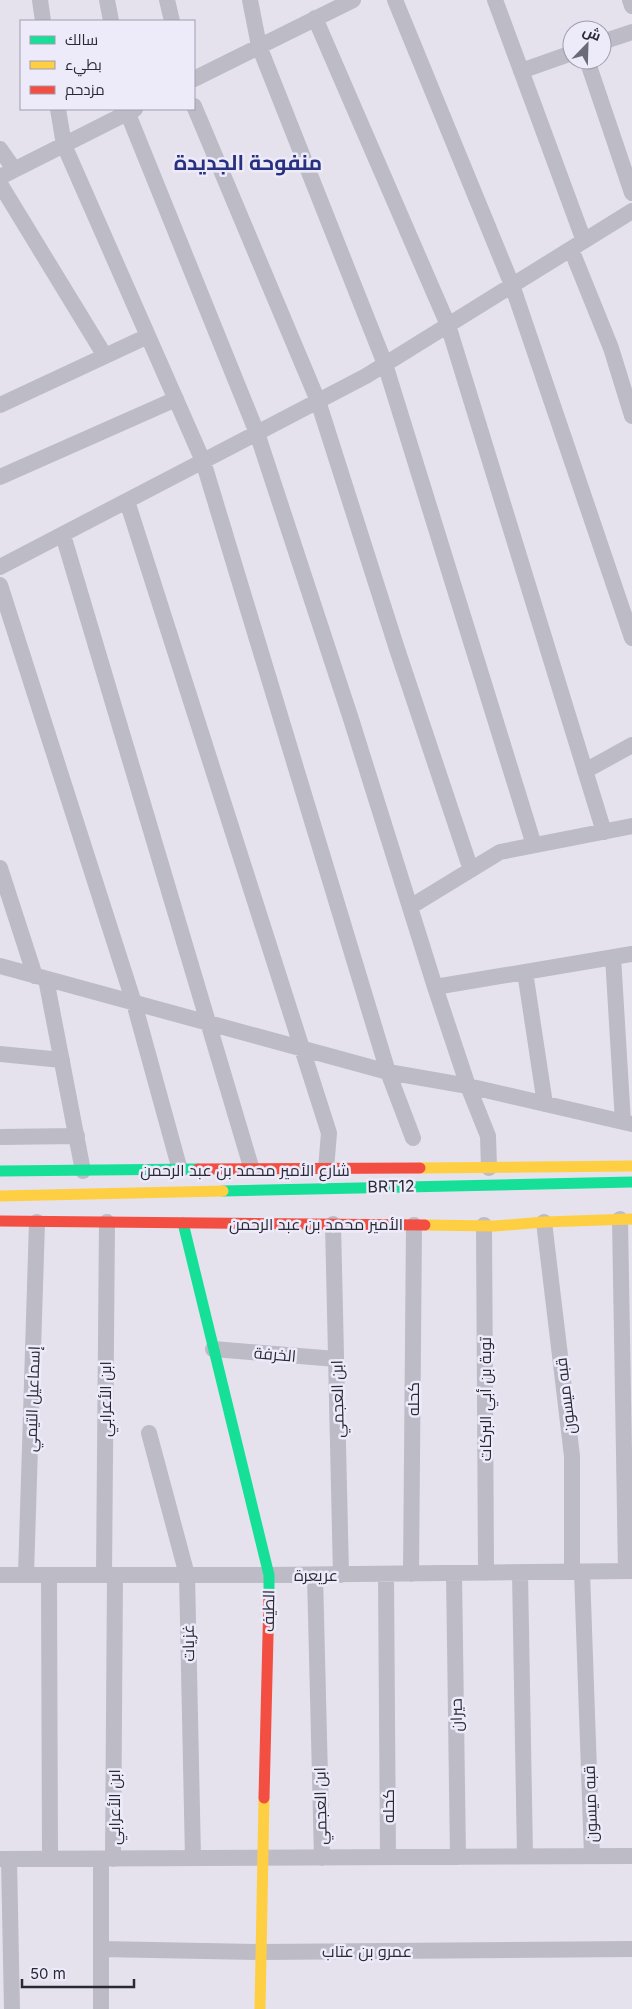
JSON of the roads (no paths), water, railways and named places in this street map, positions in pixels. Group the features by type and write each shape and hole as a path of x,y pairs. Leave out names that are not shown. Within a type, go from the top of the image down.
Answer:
{"main road":[{"path":"489,1168 632,1166"},
{"name":"شارع الأمير محمد بن عبد الرحمن","path":"0,1171 489,1168"},
{"name":"BRT12","path":"0,1196 632,1182"},
{"name":"الأمير محمد بن عبد الرحمن","path":"0,1221 484,1225 626,1219"},
{"name":"الطيف","path":"183,1223 269,1575 260,2009"}],"street":[{"path":"40,0 43,20"},
{"path":"107,0 111,20"},
{"path":"167,0 172,20"},
{"path":"250,0 259,46 385,364 534,846"},
{"path":"195,78 259,46 319,11 353,0"},
{"path":"395,0 512,285 632,638"},
{"path":"495,0 521,71 632,416"},
{"path":"630,0 632,6"},
{"path":"319,11 448,326 604,832"},
{"path":"612,39 632,32"},
{"path":"521,71 562,57"},
{"path":"590,70 632,193"},
{"path":"195,108 318,401 394,640 471,870"},
{"path":"58,110 64,145 203,461 388,1072 412,1138"},
{"path":"0,150 7,173 129,110 257,433 351,719 435,987 468,1086 488,1136 489,1168"},
{"path":"0,184 105,356"},
{"path":"0,567 385,364 632,211"},
{"path":"0,405 148,336"},
{"path":"0,477 176,399"},
{"path":"127,501 329,1133 326,1169"},
{"path":"63,535 252,1170"},
{"path":"0,585 134,1003 180,1170"},
{"path":"585,770 632,746"},
{"path":"410,907 500,852 632,826"},
{"path":"0,868 40,977 62,1060 83,1171"},
{"path":"435,987 632,954"},
{"path":"0,966 388,1072 468,1086 627,1123 613,957"},
{"path":"525,972 545,1104"},
{"path":"0,1054 62,1060"},
{"path":"0,1137 76,1136"},
{"path":"626,1219 629,1571"},
{"name":"إسماعيل التيمي","path":"26,1575 38,1222"},
{"name":"ابن الأعرابي","path":"102,2009 101,1949 107,1859 110,1575 107,1222"},
{"name":"قبه ميسون","path":"544,1222 572,1456 592,1856"},
{"name":"ابن العجمي","path":"332,1224 341,1575"},
{"name":"كحله","path":"411,1574 414,1225"},
{"name":"توبة بن أبي البركات","path":"484,1225 486,1573"},
{"name":"الخرفة","path":"213,1349 336,1359"},
{"name":"غزيات","path":"149,1433 187,1575 193,1858"},
{"name":"عريعرة","path":"0,1575 341,1575 629,1571"},
{"path":"520,1572 524,1856"},
{"name":"حيران","path":"454,1573 458,1857"},
{"name":"كحله","path":"386,1574 388,1857"},
{"name":"ابن العجمي","path":"316,1575 322,1858"},
{"path":"49,1576 50,1859"},
{"path":"12,2009 5,1950 5,1859 632,1856"},
{"name":"عمرو بن عتاب","path":"101,1949 261,1952 632,1949"}],"district":[{"name":"منفوحة الجديدة","path":"248,163"}]}
